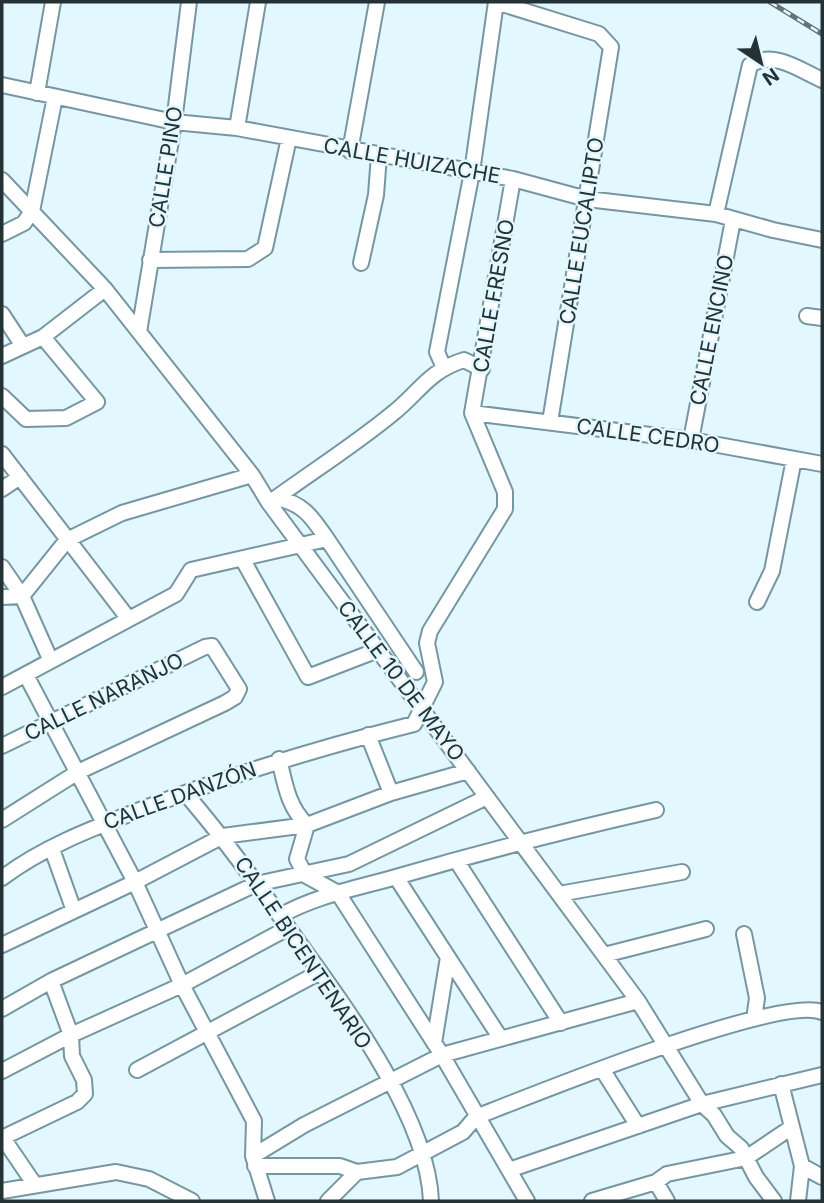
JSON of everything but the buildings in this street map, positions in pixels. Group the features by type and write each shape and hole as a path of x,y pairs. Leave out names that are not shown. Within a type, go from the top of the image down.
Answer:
{"street":[{"path":"37,93 54,2"},
{"name":"CALLE PINO","path":"139,332 174,122 189,2"},
{"path":"237,128 258,2"},
{"path":"350,151 377,2"},
{"path":"444,368 437,352 472,172 496,2"},
{"name":"CALLE EUCALIPTO","path":"496,2 599,34 611,47 550,422"},
{"path":"716,214 750,65 759,59 777,59 822,80"},
{"name":"CALLE HUIZACHE","path":"2,85 174,122 237,128 513,179 587,199 716,214 822,240"},
{"path":"2,234 24,223 32,212 55,97"},
{"path":"150,260 248,259 265,248 289,138"},
{"path":"361,263 376,195 379,155"},
{"name":"CALLE FRESNO","path":"472,413 482,369 513,179"},
{"name":"CALLE 10 DE MAYO","path":"2,180 105,289 273,500 300,545 638,1001 702,1104 746,1158 774,1201"},
{"name":"CALLE ENCINO","path":"691,440 733,220"},
{"path":"2,356 43,337 105,289"},
{"path":"2,314 23,346"},
{"path":"2,396 26,419 66,418 97,402 43,337"},
{"path":"273,500 394,413 415,390 444,368 464,360 482,369"},
{"path":"408,691 430,631 505,509 505,492 472,413"},
{"name":"CALLE CEDRO","path":"472,413 691,440 822,464"},
{"path":"2,454 128,618"},
{"path":"757,602 772,570 794,459"},
{"path":"2,597 22,596 67,540 122,513 253,475"},
{"path":"2,489 20,477"},
{"path":"273,500 294,501 307,511 416,672"},
{"path":"2,687 176,594 191,570 327,539"},
{"path":"243,560 308,677 379,650"},
{"path":"2,567 22,596 50,659"},
{"path":"364,631 372,608"},
{"path":"423,710 435,682 427,643"},
{"name":"CALLE NARANJO","path":"2,746 205,647 212,646 239,690 235,697 78,772"},
{"path":"26,675 135,882 183,985 254,1121 254,1161 267,1201"},
{"name":"CALLE DANZÓN","path":"2,878 26,860 104,824 279,760 414,724 423,710"},
{"path":"368,735 391,793"},
{"path":"279,760 288,797 298,816 307,825"},
{"path":"2,944 135,882 223,836 307,825 391,793 468,771"},
{"path":"2,820 78,772"},
{"name":"CALLE BICENTENARIO","path":"185,793 223,836 320,972 389,1083 425,1162 431,1201"},
{"path":"2,1009 51,981 257,884 305,876 349,864 487,797"},
{"path":"280,916 293,908 338,893 520,841 656,810"},
{"path":"307,825 298,859 305,876 338,893 438,1049 527,1201"},
{"path":"52,849 74,911"},
{"path":"456,860 561,1023"},
{"path":"559,894 682,872"},
{"path":"396,877 501,1039"},
{"path":"2,1071 71,1035 183,985 289,928"},
{"path":"604,955 706,929"},
{"path":"744,934 757,998 754,1019"},
{"path":"438,1049 448,957"},
{"path":"137,1070 209,1034 320,972"},
{"path":"35,1185 2,1138 77,1102 85,1094 85,1080 72,1056 71,1035 51,981"},
{"path":"254,1161 304,1125 389,1083 438,1049 501,1039 638,1001"},
{"path":"254,1161 340,1166 357,1172 397,1167 463,1132 476,1117 602,1069 754,1019 811,1008 822,1011"},
{"path":"602,1069 638,1126"},
{"path":"509,1170 702,1104 822,1075"},
{"path":"781,1084 802,1166 798,1201"},
{"path":"592,1201 656,1182 667,1174 746,1158 792,1127"},
{"path":"802,1166 822,1177"},
{"path":"2,1191 116,1172 149,1179 192,1201"},
{"path":"328,1201 357,1172"},
{"path":"656,1182 667,1201"}],"railway":[{"path":"770,2 822,34"}]}
